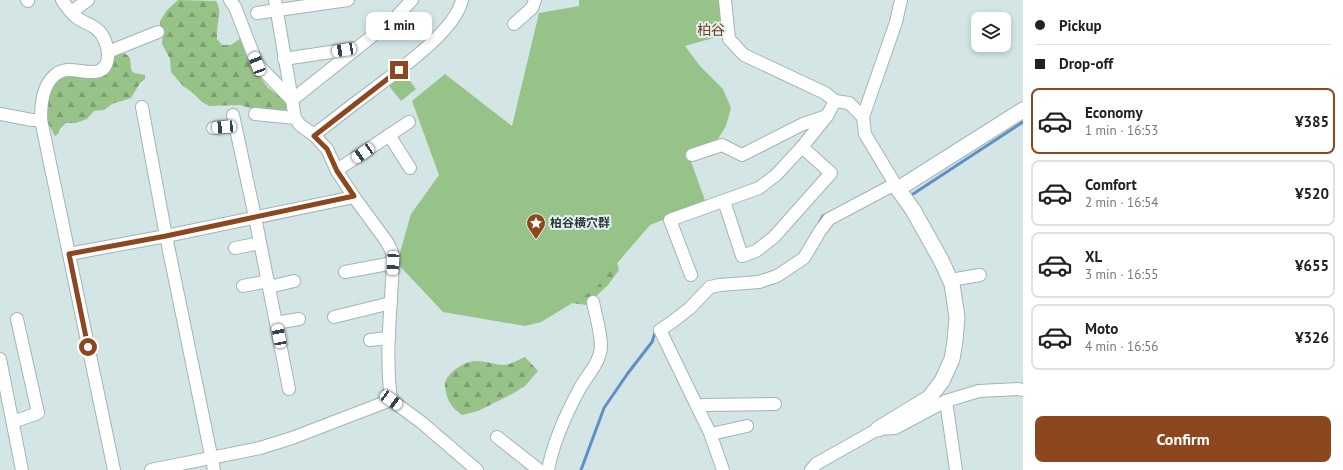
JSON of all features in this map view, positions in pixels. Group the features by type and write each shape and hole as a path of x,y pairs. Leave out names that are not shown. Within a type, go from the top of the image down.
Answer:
{"street":[{"path":"62,0 77,18 99,31 105,41 108,52 108,62 100,70 94,72 71,70 62,71 55,75 48,84 43,98 41,120 114,470"},
{"path":"71,12 88,0"},
{"path":"230,0 235,7 257,64 292,100"},
{"path":"257,14 276,6 348,0"},
{"path":"292,100 396,17 412,0"},
{"path":"314,136 423,51 455,18 462,0"},
{"path":"514,24 532,8 535,0"},
{"path":"725,0 729,39 744,55 825,93 835,101 849,103 863,117"},
{"path":"811,470 816,464 928,398 942,381 952,359 957,317 952,284 941,260 913,210 896,186 865,134 863,117 896,22 901,0"},
{"path":"276,6 295,118 300,125 327,149 337,170 387,242 392,252 393,263 388,380 391,400 421,422 477,470"},
{"path":"108,52 158,32"},
{"path":"284,59 358,48"},
{"path":"691,275 670,220 759,188 776,175 802,147 827,116 835,101"},
{"path":"142,107 166,236 213,464"},
{"path":"723,470 711,434 660,330 690,308 710,288 720,285 759,282 777,276 804,258 829,219 896,186 1023,110"},
{"path":"0,114 32,120 41,120"},
{"path":"254,114 295,118"},
{"path":"692,155 722,145 742,155 803,124 827,116"},
{"path":"213,128 234,120 290,389"},
{"path":"337,170 409,122"},
{"path":"389,135 410,168"},
{"path":"724,201 742,256 756,251 774,237 831,173 802,147"},
{"path":"69,254 166,236 354,196"},
{"path":"235,248 260,243"},
{"path":"345,272 393,263"},
{"path":"950,280 980,275"},
{"path":"243,286 294,281"},
{"path":"548,470 553,450 571,407 580,387 599,356 600,338 593,302"},
{"path":"334,317 391,303"},
{"path":"13,422 38,413 17,319"},
{"path":"276,323 299,319"},
{"path":"370,340 389,338"},
{"path":"0,359 2,383 13,422 22,470"},
{"path":"878,428 895,428 946,401 979,391 1023,390"},
{"path":"152,470 213,464 310,431 391,400"},
{"path":"946,401 956,470"},
{"path":"698,408 703,405 775,404"},
{"path":"711,434 747,426"},
{"path":"497,438 539,470"}],"green space":[{"path":"178,0 216,1 219,7 217,39 222,45 231,45 241,38 247,59 268,88 285,99 288,104 285,112 256,110 240,105 209,106 183,86 171,72 170,59 162,44 163,31 160,24 160,21 167,10"},
{"path":"579,0 730,0 726,1 720,36 685,46 700,66 723,89 731,108 726,126 718,139 688,153 706,203 650,225 594,290 541,322 525,326 443,312 397,263 411,214 439,175 412,101 445,74 512,126 539,13 579,6"},
{"path":"115,54 126,54 130,58 131,70 134,73 145,75 145,79 140,83 131,98 112,104 104,110 94,111 87,119 76,123 66,123 55,136 47,121 46,110 49,91 59,75 71,74 84,78 94,78"},
{"path":"405,74 416,89 401,101 389,86"},
{"path":"616,259 619,270 608,285 587,305 571,303"},
{"path":"525,357 538,371 525,386 512,394 478,411 462,415 448,400 445,382 451,373 462,365 472,361 477,361 505,365"}],"waterway":[{"path":"913,194 1023,122"},
{"path":"819,223 823,216 829,213"},
{"path":"581,470 604,408 652,342 656,330"}],"place":[{"name":"柏谷横穴群","path":"536,240"}],"district":[{"name":"柏谷","path":"711,30"}],"route":[{"path":"88,347 69,254 166,236 354,196 337,171 327,149 314,136 399,70"}]}
